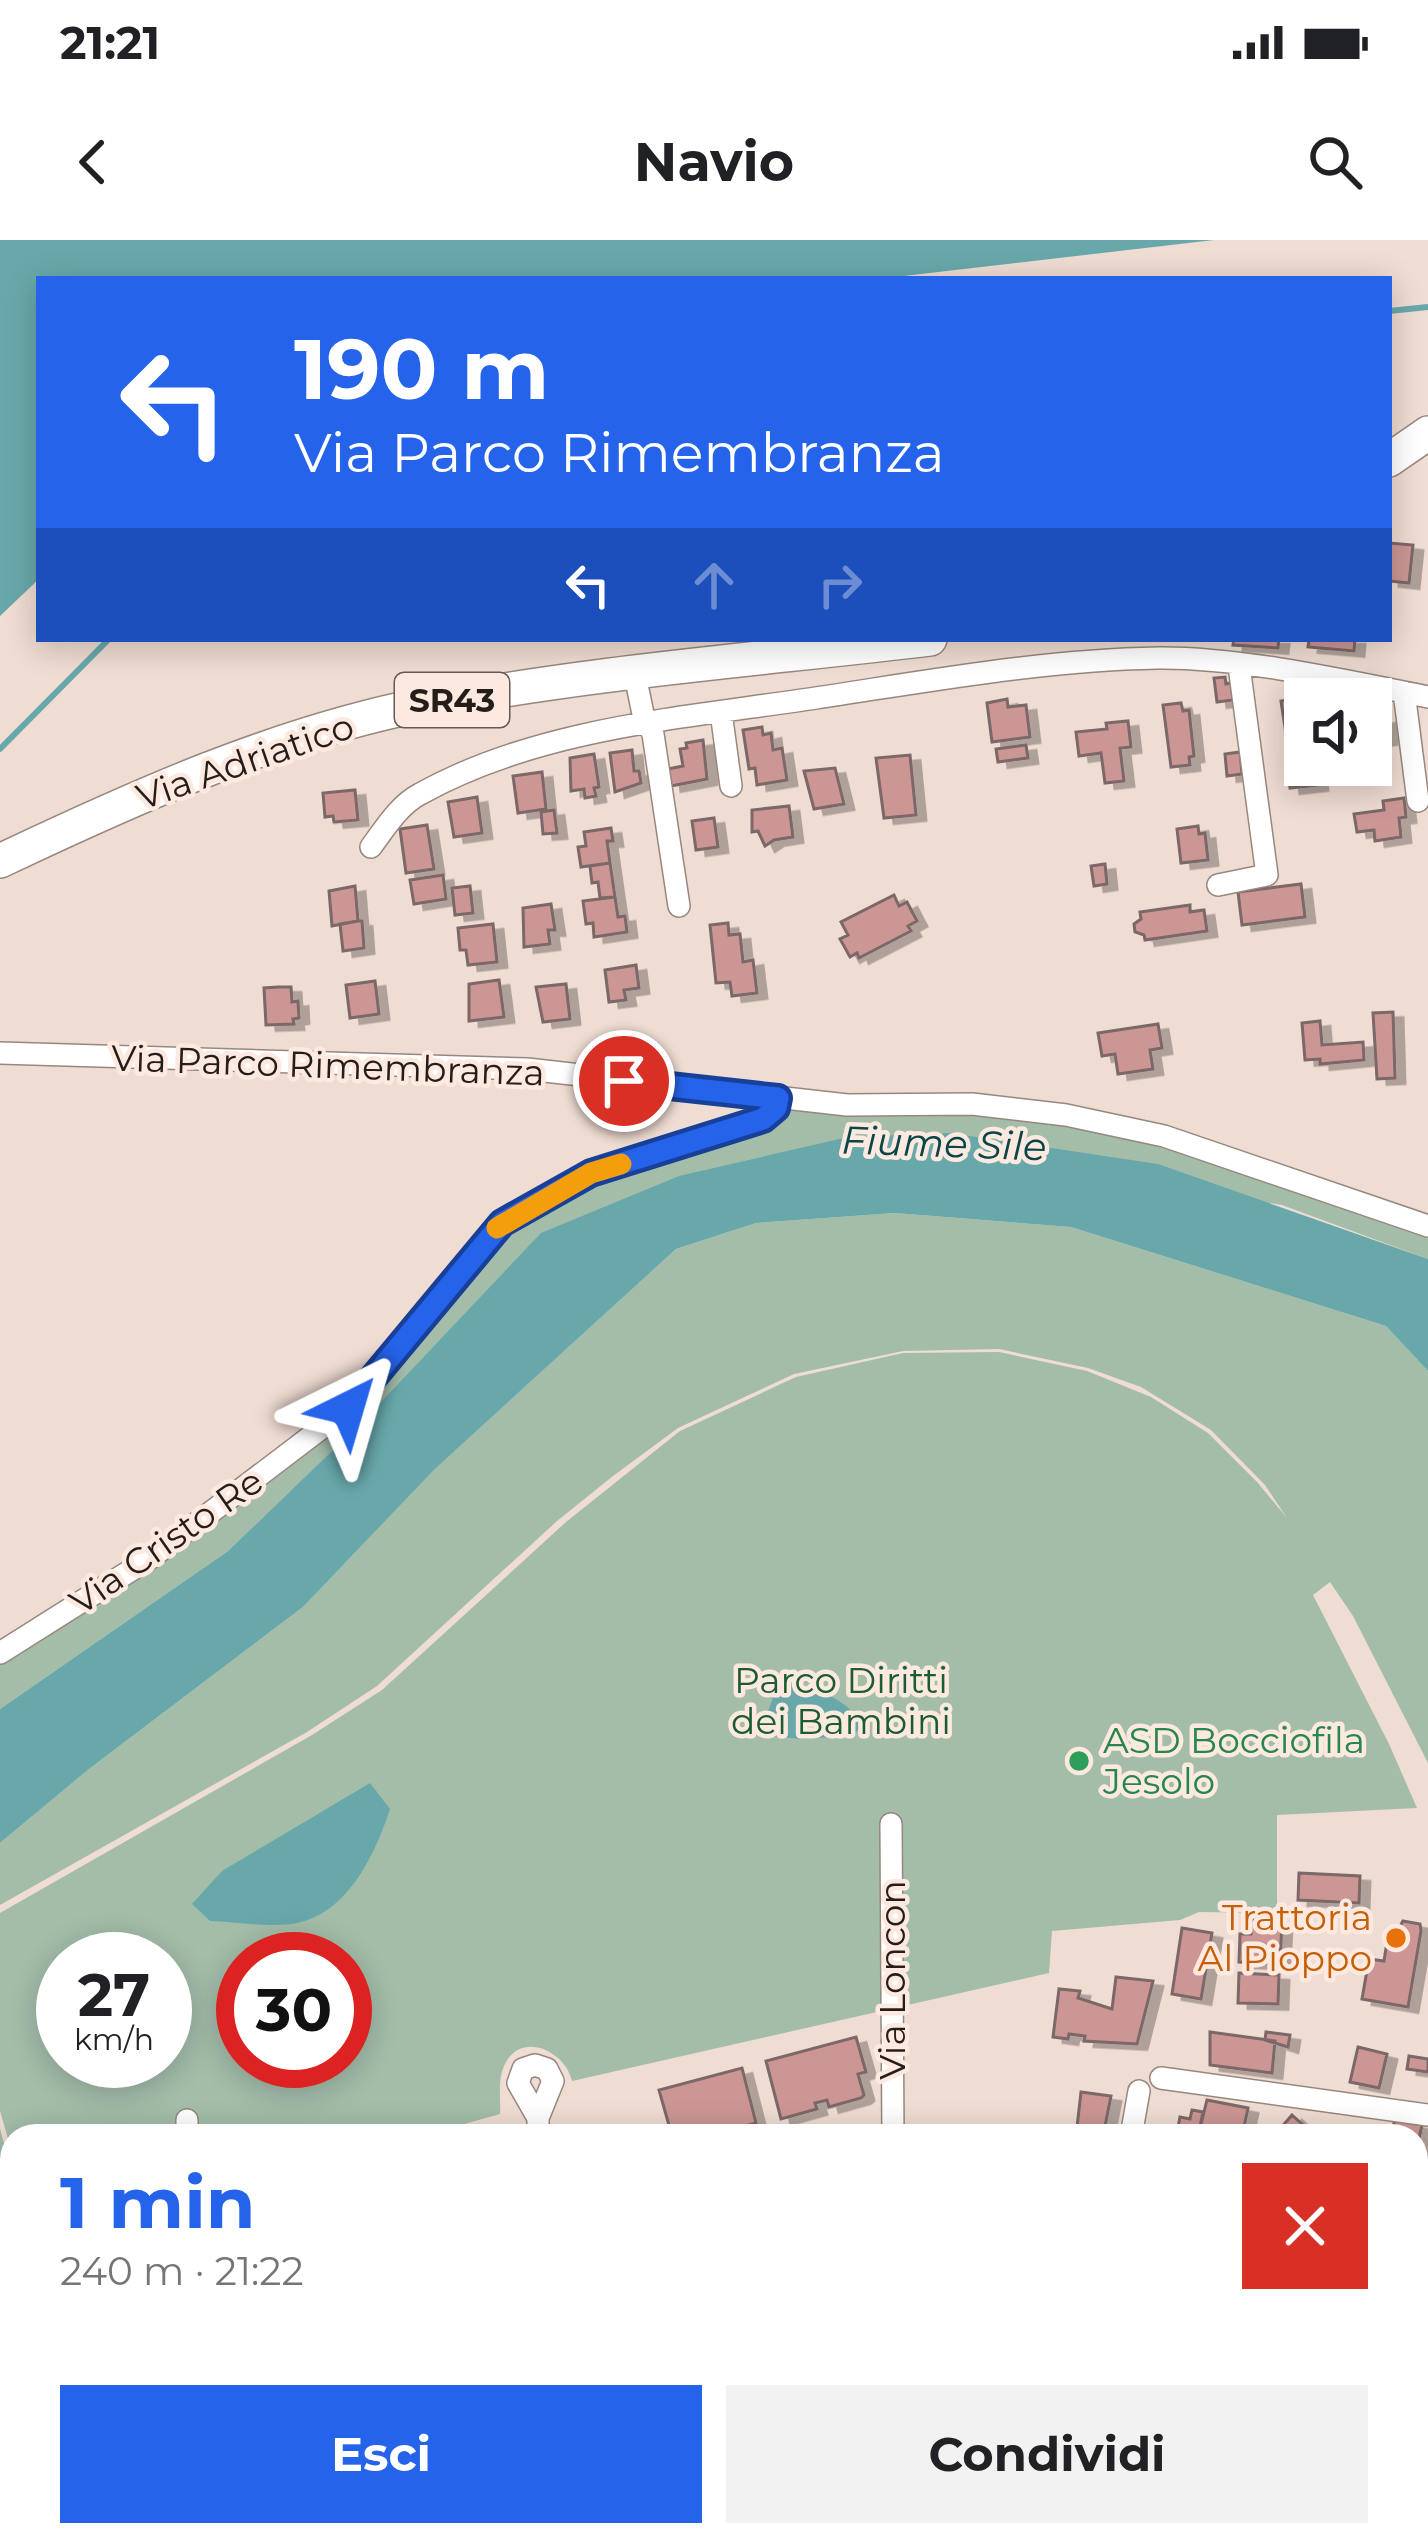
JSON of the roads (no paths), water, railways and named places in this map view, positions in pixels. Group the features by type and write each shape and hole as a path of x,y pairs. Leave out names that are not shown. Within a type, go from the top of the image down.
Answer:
{"main road":[{"path":"1392,458 1428,433"},
{"name":"Via Adriatico","path":"0,861 151,789 318,732 421,705 532,686 905,642"}],"street":[{"path":"371,847 416,795 556,742 1050,663 1163,658 1239,665 1428,697"},
{"path":"1218,885 1267,875 1239,665"},
{"path":"635,675 646,724 653,734 680,906"},
{"path":"1404,692 1418,801"},
{"path":"721,712 731,787"},
{"name":"Via Parco Rimembranza","path":"0,1053 527,1069 847,1106 972,1104 1066,1114 1163,1136 1428,1226"},
{"name":"Via Cristo Re","path":"0,1652 152,1557 348,1408 502,1223 591,1173 763,1119 776,1108 778,1098"},
{"name":"Via Loncon","path":"891,1824 893,2124"},
{"path":"1161,2078 1428,2115"},
{"path":"1133,2124 1139,2092"}],"water":[{"path":"0,240 1214,240 904,276 36,276 36,582 0,616"},
{"name":"Fiume Sile","path":"950,1133 1158,1164 1428,1259 1428,1371 1386,1326 1071,1227 895,1213 756,1223 676,1249 435,1469 303,1607 89,1769 0,1843 0,1709 228,1551 364,1420 541,1233 679,1176 848,1137"},
{"path":"792,1683 841,1702 862,1725 853,1736 771,1736 765,1719 776,1690"},
{"path":"370,1783 390,1809 368,1862 331,1907 297,1923 265,1925 210,1921 192,1904 222,1871"}],"waterway":[{"path":"1392,311 1428,307"},
{"path":"0,749 106,642"}],"place":[{"name":"ASD Bocciofila Jesolo","path":"1079,1761"},
{"name":"Trattoria Al Pioppo","path":"1396,1938"}],"park label":[{"name":"Parco Diritti dei Bambini","path":"841,1700"}]}
